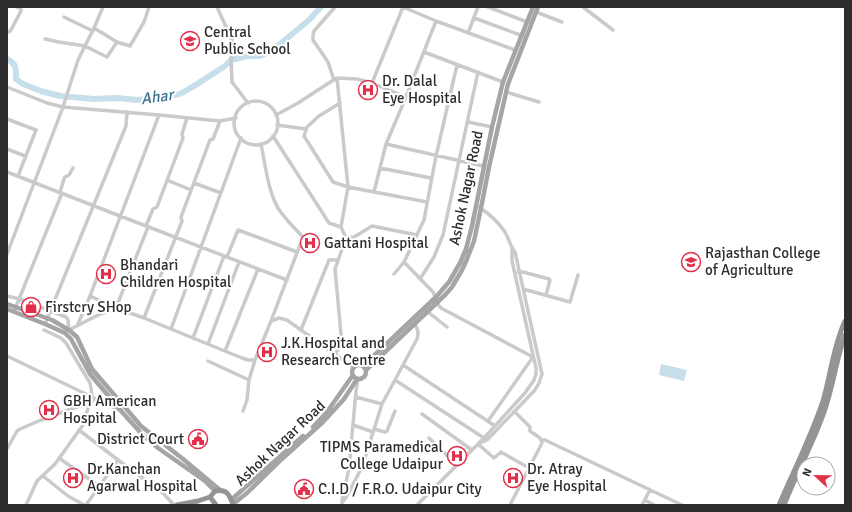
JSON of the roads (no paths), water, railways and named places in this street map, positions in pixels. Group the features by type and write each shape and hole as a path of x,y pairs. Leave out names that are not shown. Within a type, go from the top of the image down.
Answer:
{"highway":[{"path":"779,505 819,410 837,343 845,321"},
{"path":"784,505 824,412 845,335"},
{"path":"177,505 210,497 217,490 224,491 229,495 232,503"},
{"path":"210,497 216,505"}],"main road":[{"name":"Ashok Nagar Road","path":"364,368 446,286 463,256 469,239 492,127 503,82 533,7"},
{"path":"364,368 438,303 452,287 467,259 474,241 508,84 538,7"},
{"path":"7,304 64,332 71,339 90,374 140,432 158,448 217,490"},
{"path":"7,308 47,318 69,330 77,337 92,369 141,426 183,459 217,490"},
{"path":"357,366 364,368 366,374 365,377 361,379 356,378 352,373 354,368 357,366"},
{"path":"232,503 316,425 356,378"}],"street":[{"path":"7,31 9,32 11,30 21,12 21,9 16,7"},
{"path":"64,17 130,46 144,22 149,7"},
{"path":"217,7 232,40 232,82 248,103"},
{"path":"335,7 314,31 313,35 313,40 328,62 335,79 340,103 348,187 342,227 346,238 334,269 342,345 335,354"},
{"path":"372,83 403,7 436,21 515,50"},
{"path":"468,33 478,7"},
{"path":"488,7 527,22"},
{"path":"502,12 504,7"},
{"path":"583,7 613,30"},
{"path":"7,254 63,107 78,60 93,30 101,8"},
{"path":"536,12 562,22"},
{"path":"474,18 526,38"},
{"path":"374,192 386,144 436,21"},
{"path":"45,39 85,46 107,57 118,42"},
{"path":"424,52 503,82"},
{"path":"394,274 404,262 424,220 431,178 457,64"},
{"path":"420,279 434,257 443,235 478,72"},
{"path":"276,115 298,103 335,79 357,79 372,83 406,97"},
{"path":"7,87 47,103 63,107 220,121 236,118"},
{"path":"506,92 539,102"},
{"path":"256,101 264,102 271,106 278,118 278,128 273,136 261,144 247,143 241,138 235,129 238,110 248,103 256,101"},
{"path":"340,103 319,116 307,127 304,136 333,182 348,187 427,202"},
{"path":"45,324 126,126 127,112"},
{"path":"78,324 159,115"},
{"path":"64,332 78,324 116,308 147,227 152,209 156,207 183,138 182,134 187,118"},
{"path":"7,119 36,130 18,176"},
{"path":"144,318 176,238 182,221 181,217 210,140 213,139 220,121"},
{"path":"468,122 492,127"},
{"path":"278,125 306,129"},
{"path":"273,136 329,223 342,227"},
{"path":"171,329 241,138"},
{"path":"242,411 247,400 248,380 255,360 303,237 278,208 271,190 261,144"},
{"path":"386,144 484,166"},
{"path":"7,149 26,156"},
{"path":"15,309 61,193 64,179 69,175 73,168"},
{"path":"380,168 431,178"},
{"path":"7,172 287,280"},
{"path":"167,180 191,190"},
{"path":"194,183 221,193"},
{"path":"476,205 503,229 516,255 542,372 535,390 486,440 478,444"},
{"path":"346,238 354,237 372,226 418,235"},
{"path":"193,338 238,230 297,252"},
{"path":"7,240 11,242"},
{"path":"417,505 484,438 513,407 532,383 536,371 515,273 512,249"},
{"path":"302,330 329,260 338,260"},
{"path":"208,344 239,262"},
{"path":"404,262 433,292 441,308 522,351 533,355 538,354"},
{"path":"225,350 258,269"},
{"path":"515,273 522,272 549,279 550,282 546,295"},
{"path":"523,289 570,302 578,275"},
{"path":"7,296 20,299 66,317 68,320 69,330"},
{"path":"90,296 116,308 248,360 255,360"},
{"path":"428,312 447,326"},
{"path":"271,321 279,318 287,320 354,368"},
{"path":"341,504 359,473 382,404 418,336 418,331 415,324"},
{"path":"26,505 37,482 55,464 83,425 90,402 93,398 90,383 66,343 61,338 44,330"},
{"path":"488,421 533,355"},
{"path":"7,356 122,412 128,410"},
{"path":"208,361 248,380"},
{"path":"403,365 495,426"},
{"path":"341,504 349,468 356,396 356,378"},
{"path":"395,380 484,438"},
{"path":"86,394 90,402"},
{"path":"356,396 382,404"},
{"path":"7,449 20,429 90,402"},
{"path":"353,425 374,431 387,431 395,411"},
{"path":"515,412 530,427 530,431 542,440 545,440 682,505"},
{"path":"422,414 472,450"},
{"path":"79,430 163,493 174,505"},
{"path":"429,438 457,465"},
{"path":"510,505 541,445 542,440"},
{"path":"478,444 494,458 501,452 529,468"},
{"path":"59,458 99,486"},
{"path":"43,476 68,496 85,505 118,460"},
{"path":"642,505 650,490"},
{"path":"645,500 654,505"}],"water":[{"path":"661,364 687,370 684,381 659,375"}],"waterway":[{"name":"Ahar","path":"7,59 13,63 15,67 16,79 23,84 60,96 94,99 117,98 138,100 180,94 225,66 231,60 248,56 260,56 273,50 309,20 321,7"}],"place":[{"name":"Central Public School","path":"190,41"},
{"name":"Dr. Dalal Eye Hospital","path":"368,90"},
{"name":"Gattani Hospital","path":"310,243"},
{"name":"Rajasthan College of Agriculture","path":"691,262"},
{"name":"Bhandari Children Hospital","path":"106,274"},
{"name":"Firstcry SHop","path":"31,307"},
{"name":"J.K.Hospital and Research Centre","path":"267,352"},
{"name":"GBH American Hospital","path":"49,410"},
{"name":"District Court","path":"198,439"},
{"name":"TIPMS Paramedical College Udaipur","path":"457,456"},
{"name":"Dr.Kanchan Agarwal Hospital","path":"73,478"},
{"name":"Dr. Atray Eye Hospital","path":"513,478"},
{"name":"C.I.D / F.R.O. Udaipur City","path":"304,489"}]}
